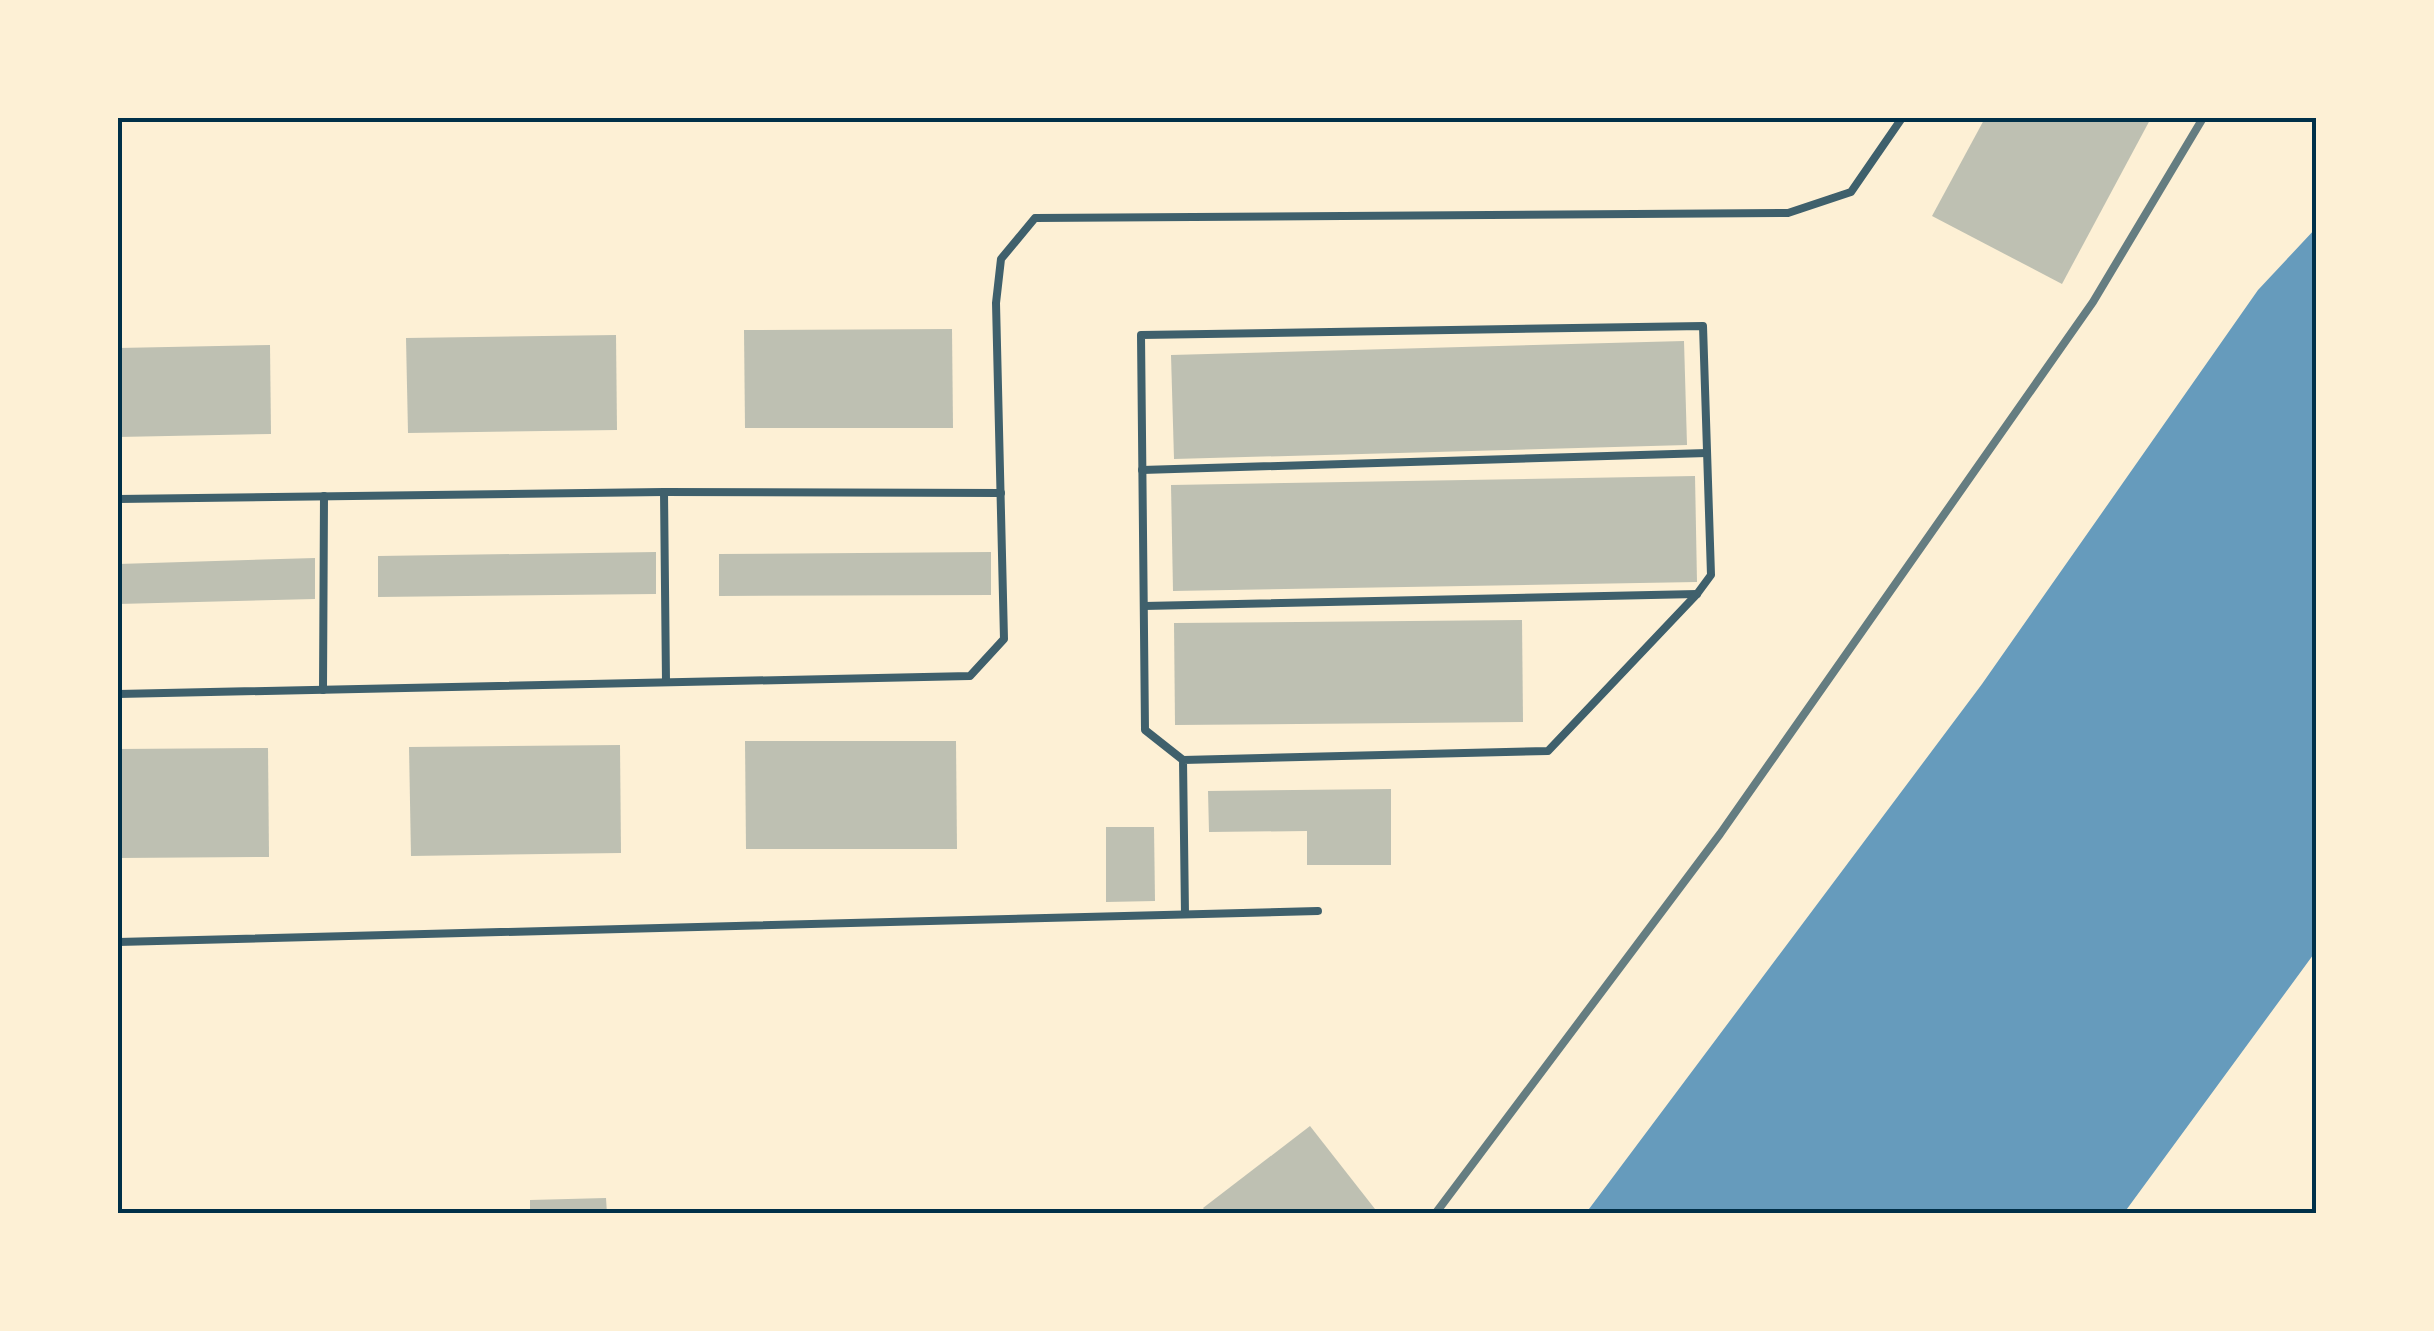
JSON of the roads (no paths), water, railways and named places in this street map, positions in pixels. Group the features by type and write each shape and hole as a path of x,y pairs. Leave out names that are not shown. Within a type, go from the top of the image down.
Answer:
{"lane":[{"path":"118,694 970,676 1004,638 996,304 1000,258 1035,218 1788,213 1851,192 1902,118"},
{"path":"1703,326 1707,453 1710,575 1698,594 1548,751 1183,760 1145,730 1141,335 1703,326"},
{"path":"1142,470 1707,453"},
{"path":"118,499 664,492 1000,493"},
{"path":"664,492 666,682"},
{"path":"322,690 324,496"},
{"path":"1144,606 1698,594"},
{"path":"1183,760 1184,914"},
{"path":"118,942 1318,911"}],"water":[{"path":"2316,228 2316,951 2124,1213 1586,1213 1982,684 2258,290"}],"railway":[{"path":"1435,1214 1720,834 2093,302 2203,118"}]}
